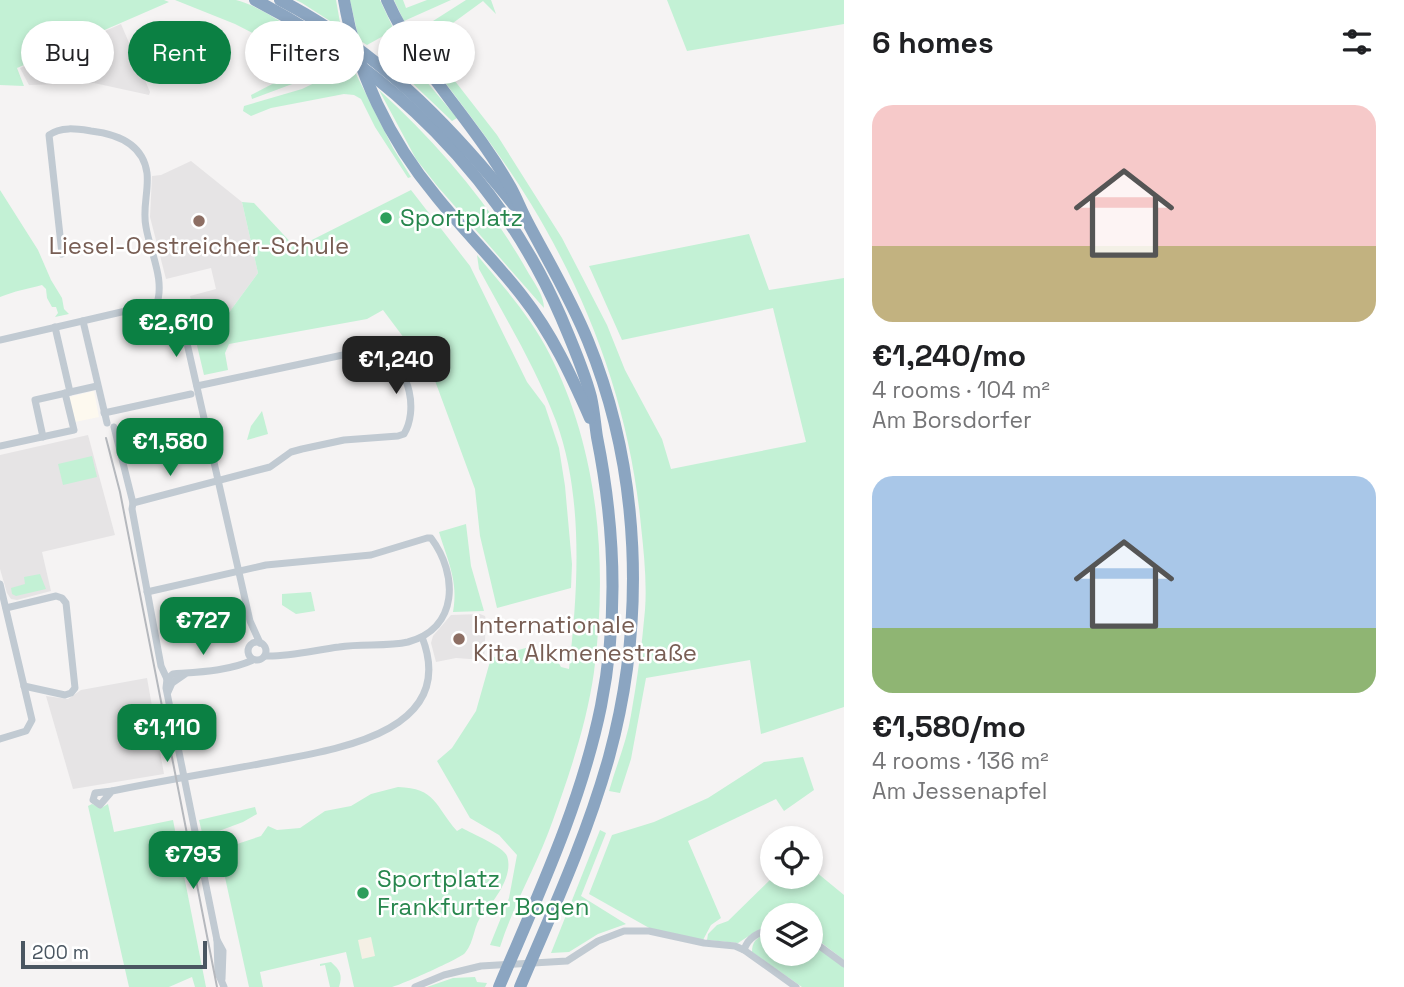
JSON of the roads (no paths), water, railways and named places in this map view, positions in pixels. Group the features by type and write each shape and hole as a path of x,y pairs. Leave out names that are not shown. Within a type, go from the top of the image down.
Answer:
{"highway":[{"path":"255,0 295,21"},
{"path":"280,0 317,21"},
{"path":"387,0 420,61 502,171 573,305 607,396 617,437 630,520 632,615 626,675 609,757 571,866 520,987"},
{"path":"345,6 362,65 377,102 420,175 523,296 547,330 567,366 597,434"},
{"path":"366,62 414,94 457,136 527,222"},
{"path":"366,62 439,134 474,174 513,228 540,274 567,331 589,390 608,493 614,571 612,626 601,707 577,796 499,987"}],"street":[{"path":"62,254 49,135 61,130 82,130 123,138 134,146 143,160 147,174 144,216 161,288 156,306"},
{"path":"0,340 143,307 156,306 174,315 184,330 239,571 250,621 250,653"},
{"path":"83,321 104,413 133,503 161,666 167,679 167,693 217,940 218,973 223,984"},
{"path":"0,446 74,430 55,327"},
{"path":"133,503 270,467 291,452 302,449 344,440 404,434 408,428 409,388 397,366 385,357 357,352 197,386"},
{"path":"43,437 35,400 97,386"},
{"path":"104,413 191,394"},
{"path":"147,592 266,565 371,555 431,538 443,560 449,582 450,597 446,613 439,624 422,637 393,644 341,646 289,654 263,649 226,667 173,674 167,679"},
{"path":"0,584 32,720 26,731 0,739"},
{"path":"6,608 56,596 66,603 76,684 74,691 65,695 24,686"},
{"path":"250,621 263,649 261,660 250,653"},
{"path":"112,791 346,747 385,731 411,712 426,689 430,673 429,655 422,637"},
{"path":"167,693 172,683 185,674"},
{"path":"415,987 444,975 491,965 567,961 598,941 633,930 744,950 796,987"},
{"path":"744,950 751,938 760,933"},
{"path":"823,949 844,964"}],"tram line":[{"path":"106,438 120,492 217,987"}],"place":[{"name":"Sportplatz","path":"386,218"},
{"name":"Liesel-Oestreicher-Schule","path":"199,221"},
{"name":"Internationale Kita Alkmenestraße","path":"459,639"},
{"name":"Sportplatz Frankfurter Bogen","path":"363,893"}]}
